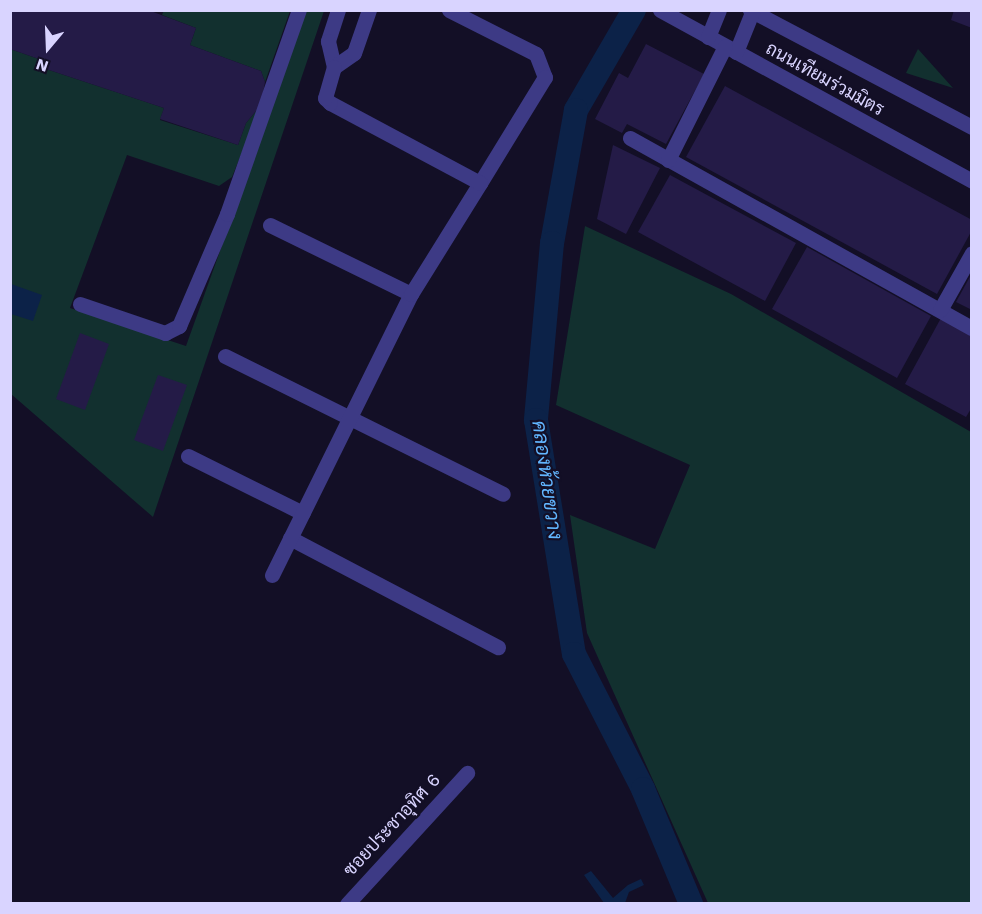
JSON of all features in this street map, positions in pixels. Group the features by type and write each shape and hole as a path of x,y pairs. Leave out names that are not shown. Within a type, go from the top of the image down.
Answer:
{"street":[{"path":"80,304 165,333 179,326 227,214 299,10"},
{"path":"339,10 328,41 334,67 325,98 330,103 480,183"},
{"path":"334,67 354,53 369,10"},
{"path":"272,575 411,294 545,77 537,54 449,10"},
{"path":"708,37 719,10"},
{"path":"668,160 752,11 972,127"},
{"name":"ถนนเทียมร่วมมิตร","path":"664,13 972,181"},
{"path":"630,138 972,328"},
{"path":"270,225 411,294"},
{"path":"940,310 972,253"},
{"path":"225,356 503,494"},
{"path":"188,456 303,513"},
{"path":"290,538 498,648"},
{"name":"ซอยประชาอุทิศ 6","path":"347,903 467,773"}],"green space":[{"path":"164,10 290,11 265,82 261,71 190,45 196,28 162,15"},
{"path":"306,11 324,11 153,517 11,394 10,49 42,60 40,67 164,108 160,120 238,145 246,123 261,105 232,177 219,186 127,155 70,308 186,346"},
{"path":"918,49 953,88 906,73"},
{"path":"585,226 731,294 971,432 971,903 708,903 587,633 570,515 655,549 690,465 556,405"}],"water":[{"path":"11,284 42,295 33,321 11,314"},
{"path":"591,871 613,898 628,885 641,879 644,885 629,892 625,903 604,903 584,875"}],"building":[{"path":"10,10 148,10 196,28 190,45 261,71 265,82 261,105 246,123 238,145 160,119 164,108 40,67 42,60 10,49"},
{"path":"954,10 972,10 972,28 951,20"},
{"path":"646,44 704,74 666,144 627,124 622,133 595,119 619,73 628,78"},
{"path":"725,86 972,220 972,230 937,294 686,157"},
{"path":"613,145 660,168 626,234 597,219"},
{"path":"670,175 796,243 765,301 638,232"},
{"path":"807,247 931,316 897,378 772,309"},
{"path":"972,273 972,310 956,302"},
{"path":"941,318 972,335 972,407 966,417 905,384"},
{"path":"80,333 109,344 85,410 56,399"},
{"path":"158,375 187,385 163,451 134,440"}],"waterway":[{"name":"คลองห้วยขวาง","path":"634,10 576,110 552,243 536,420 574,654 643,789 691,904"}]}
